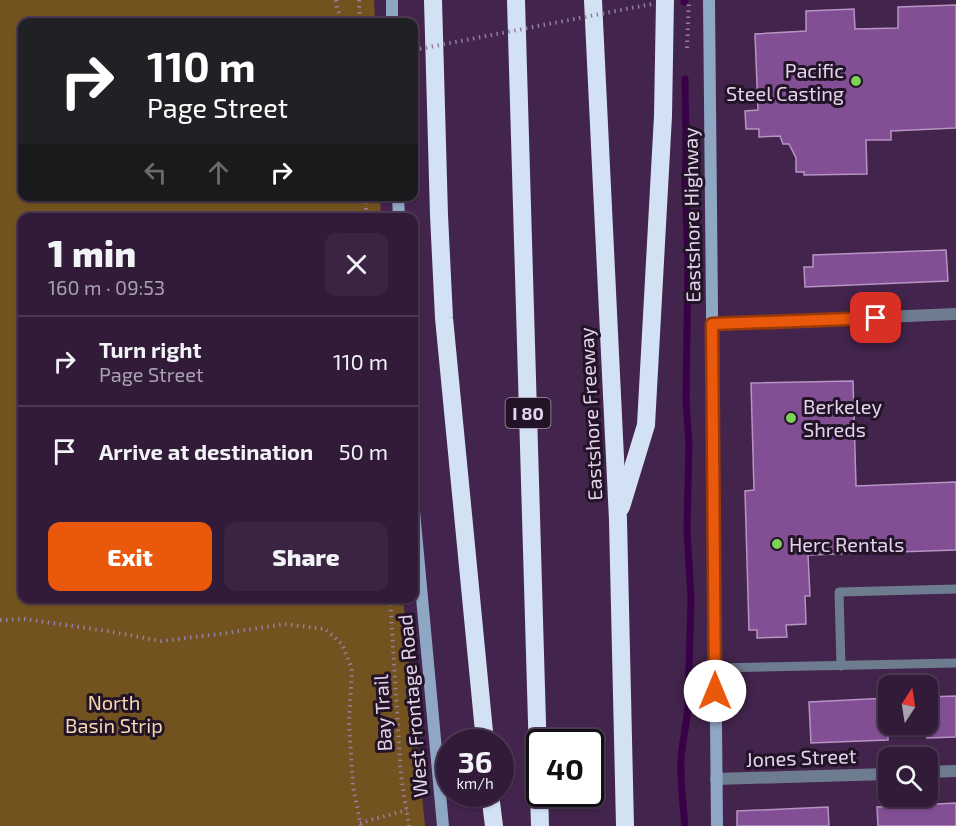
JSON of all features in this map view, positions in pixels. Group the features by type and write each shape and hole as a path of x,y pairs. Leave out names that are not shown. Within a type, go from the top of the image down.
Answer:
{"highway":[{"path":"433,0 444,318 484,729"},
{"name":"I 80","path":"516,0 540,826"},
{"name":"Eastshore Freeway","path":"593,0 618,520 625,826"},
{"path":"618,520 646,425 663,116 658,2"},
{"path":"492,807 494,826"}],"street":[{"path":"392,0 392,18"},
{"name":"Eastshore Highway","path":"709,0 717,826"},
{"path":"712,324 956,314"},
{"name":"West Frontage Road","path":"418,555 443,826"},
{"path":"938,772 956,771"},
{"name":"Jones Street","path":"716,779 878,774"}],"lane":[{"path":"841,666 839,592 956,589"},
{"path":"715,668 956,663"}],"path":[{"path":"336,0 337,9 342,18"},
{"path":"359,0 360,18"},
{"path":"687,51 689,0"},
{"path":"418,49 658,2"},
{"name":"Bay Trail","path":"390,603 400,776 409,826"},
{"path":"0,620 24,619 161,641 284,624 325,629 342,644 352,669 349,723 353,786 361,824 407,810"}],"green space":[{"name":"North Basin Strip","path":"0,0 374,0 375,18 18,18 18,201 380,201 381,213 18,213 18,603 403,603 425,826 0,826"}],"building":[{"name":"Pacific Steel Casting","path":"956,5 956,128 891,131 891,140 866,140 867,174 804,175 804,172 796,172 796,158 789,144 783,144 780,136 759,137 759,129 746,129 745,111 758,110 755,34 806,31 806,11 854,9 855,29 898,28 898,7"},
{"path":"946,250 948,281 805,287 804,267 813,267 813,255"},
{"path":"853,381 856,486 956,482 956,550 808,555 810,596 805,596 806,624 786,625 787,637 757,638 757,630 749,630 745,491 754,490 751,383"},
{"path":"956,696 956,737 927,738 927,735 938,735 938,697"},
{"path":"878,699 878,735 888,735 888,740 811,743 809,702"},
{"path":"956,803 956,826 878,826 877,807 938,807 938,804"},
{"path":"828,807 829,826 737,826 737,811"}],"waterway":[{"path":"685,79 688,260 686,401 689,443 687,530 691,598 688,706 681,759 685,826"}],"place":[{"name":"Pacific Steel Casting","path":"856,81"},
{"name":"Berkeley Shreds","path":"791,418"},
{"name":"Herc Rentals","path":"777,544"}],"route":[{"path":"715,691 712,324 876,318"}]}
